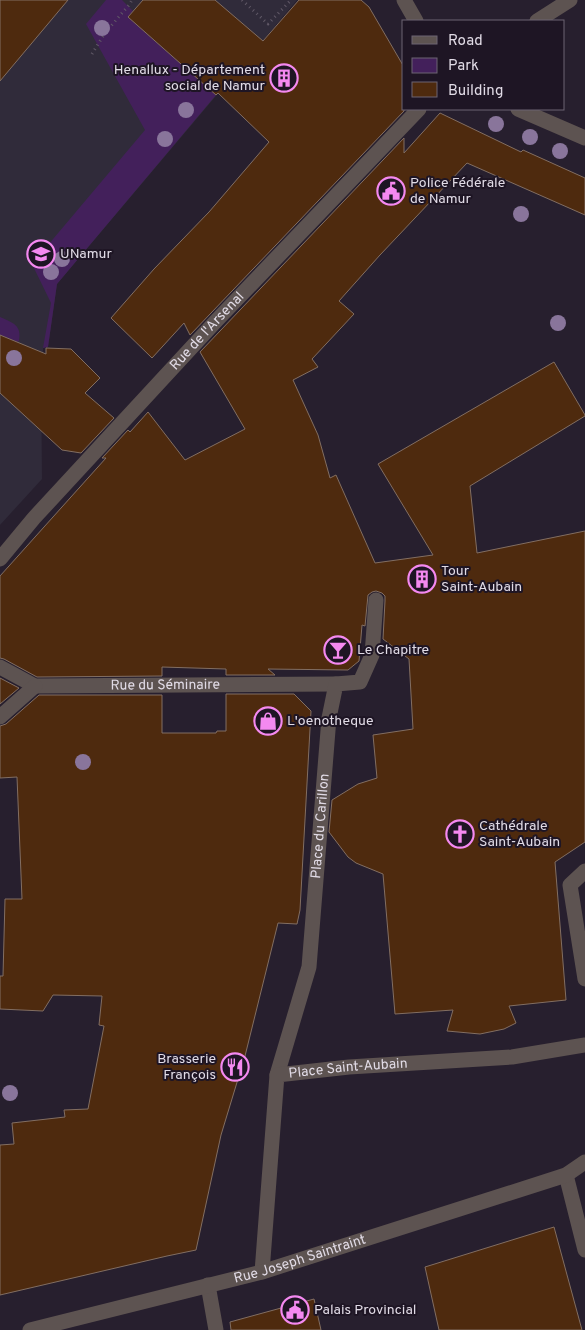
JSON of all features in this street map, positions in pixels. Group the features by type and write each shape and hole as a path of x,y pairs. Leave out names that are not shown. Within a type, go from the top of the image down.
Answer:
{"street":[{"path":"404,0 415,20"},
{"path":"539,20 570,0"},
{"name":"Rue de l'Arsenal","path":"0,559 40,511 216,321 418,110"},
{"path":"520,110 585,138"},
{"path":"336,684 360,682 372,656 376,600"},
{"name":"Rue du Séminaire","path":"0,667 35,686 336,684"},
{"name":"Place du Carillon","path":"277,1075 309,967 329,718 336,684"},
{"path":"0,717 35,686"},
{"path":"585,871 570,886 585,979"},
{"name":"Place Saint-Aubain","path":"262,1272 277,1075 349,1067 512,1057 585,1045"},
{"name":"Rue Joseph Saintraint","path":"30,1330 262,1272 566,1175 585,1162"},
{"path":"566,1175 585,1250"},
{"path":"208,1285 216,1330"}],"path":[{"path":"92,54 105,33 132,0"},
{"path":"242,0 268,24 291,0"}],"shaded area":[{"name":"UNamur","path":"0,0 297,0 57,284 48,347 43,348 44,373 41,373 42,479 0,525"}],"green space":[{"path":"106,0 122,0 133,11 128,17 216,95 57,284 48,347 43,348 51,303 32,264 145,130 86,24"},
{"path":"0,317 16,325 20,336 19,341 17,342 0,335"}],"building":[{"path":"0,0 68,0 0,81"},
{"path":"143,0 215,0 263,41 299,0 361,0 369,7 402,64 402,110 404,111 190,335 184,323 152,358 111,318 154,269 209,212 269,142 218,93 216,95 128,17"},
{"path":"440,113 521,152 523,150 585,178 585,215 467,163 339,301 354,314 312,359 318,367 293,380 318,435 330,478 336,475 375,563 433,555 378,464 554,362 585,415 470,486 477,553 585,531 585,842 555,862 566,1000 509,1006 516,1023 504,1029 480,1034 447,1031 453,1010 395,1014 383,874 356,863 348,857 329,832 332,800 358,784 377,778 373,735 413,729 409,659 383,639 385,596 382,593 376,591 368,595 365,626 362,625 359,661 348,670 268,669 275,675 226,675 226,669 162,667 162,676 37,677 0,658 0,576 106,458 102,458 148,412 185,460 245,429 200,352 404,138 404,153"},
{"path":"0,335 46,354 46,348 71,349 100,378 85,393 114,418 81,453 62,450 0,393"},
{"path":"0,678 19,688 0,704"},
{"path":"226,694 294,694 311,711 300,910 297,924 278,923 245,1056 221,1135 196,1250 0,1295 0,1145 14,1144 12,1123 65,1117 64,1110 88,1109 104,1026 99,1025 102,996 53,995 43,1011 0,1009 5,899 22,899 17,777 0,778 0,726 6,724 39,695 162,695 162,733 216,733 217,731 226,731"},
{"path":"554,1227 582,1330 439,1330 425,1267"},
{"name":"Palais Provincial","path":"314,1299 321,1330 231,1330 230,1322"}],"place":[{"name":"Henallux - Département social de Namur","path":"284,78"},
{"name":"Police Fédérale de Namur","path":"391,191"},
{"name":"UNamur","path":"41,254"},
{"name":"Tour Saint-Aubain","path":"422,579"},
{"name":"Le Chapitre","path":"338,650"},
{"name":"L'oenotheque","path":"268,721"},
{"name":"Cathédrale Saint-Aubain","path":"460,834"},
{"name":"Brasserie François","path":"235,1067"},
{"name":"Palais Provincial","path":"295,1310"}]}
